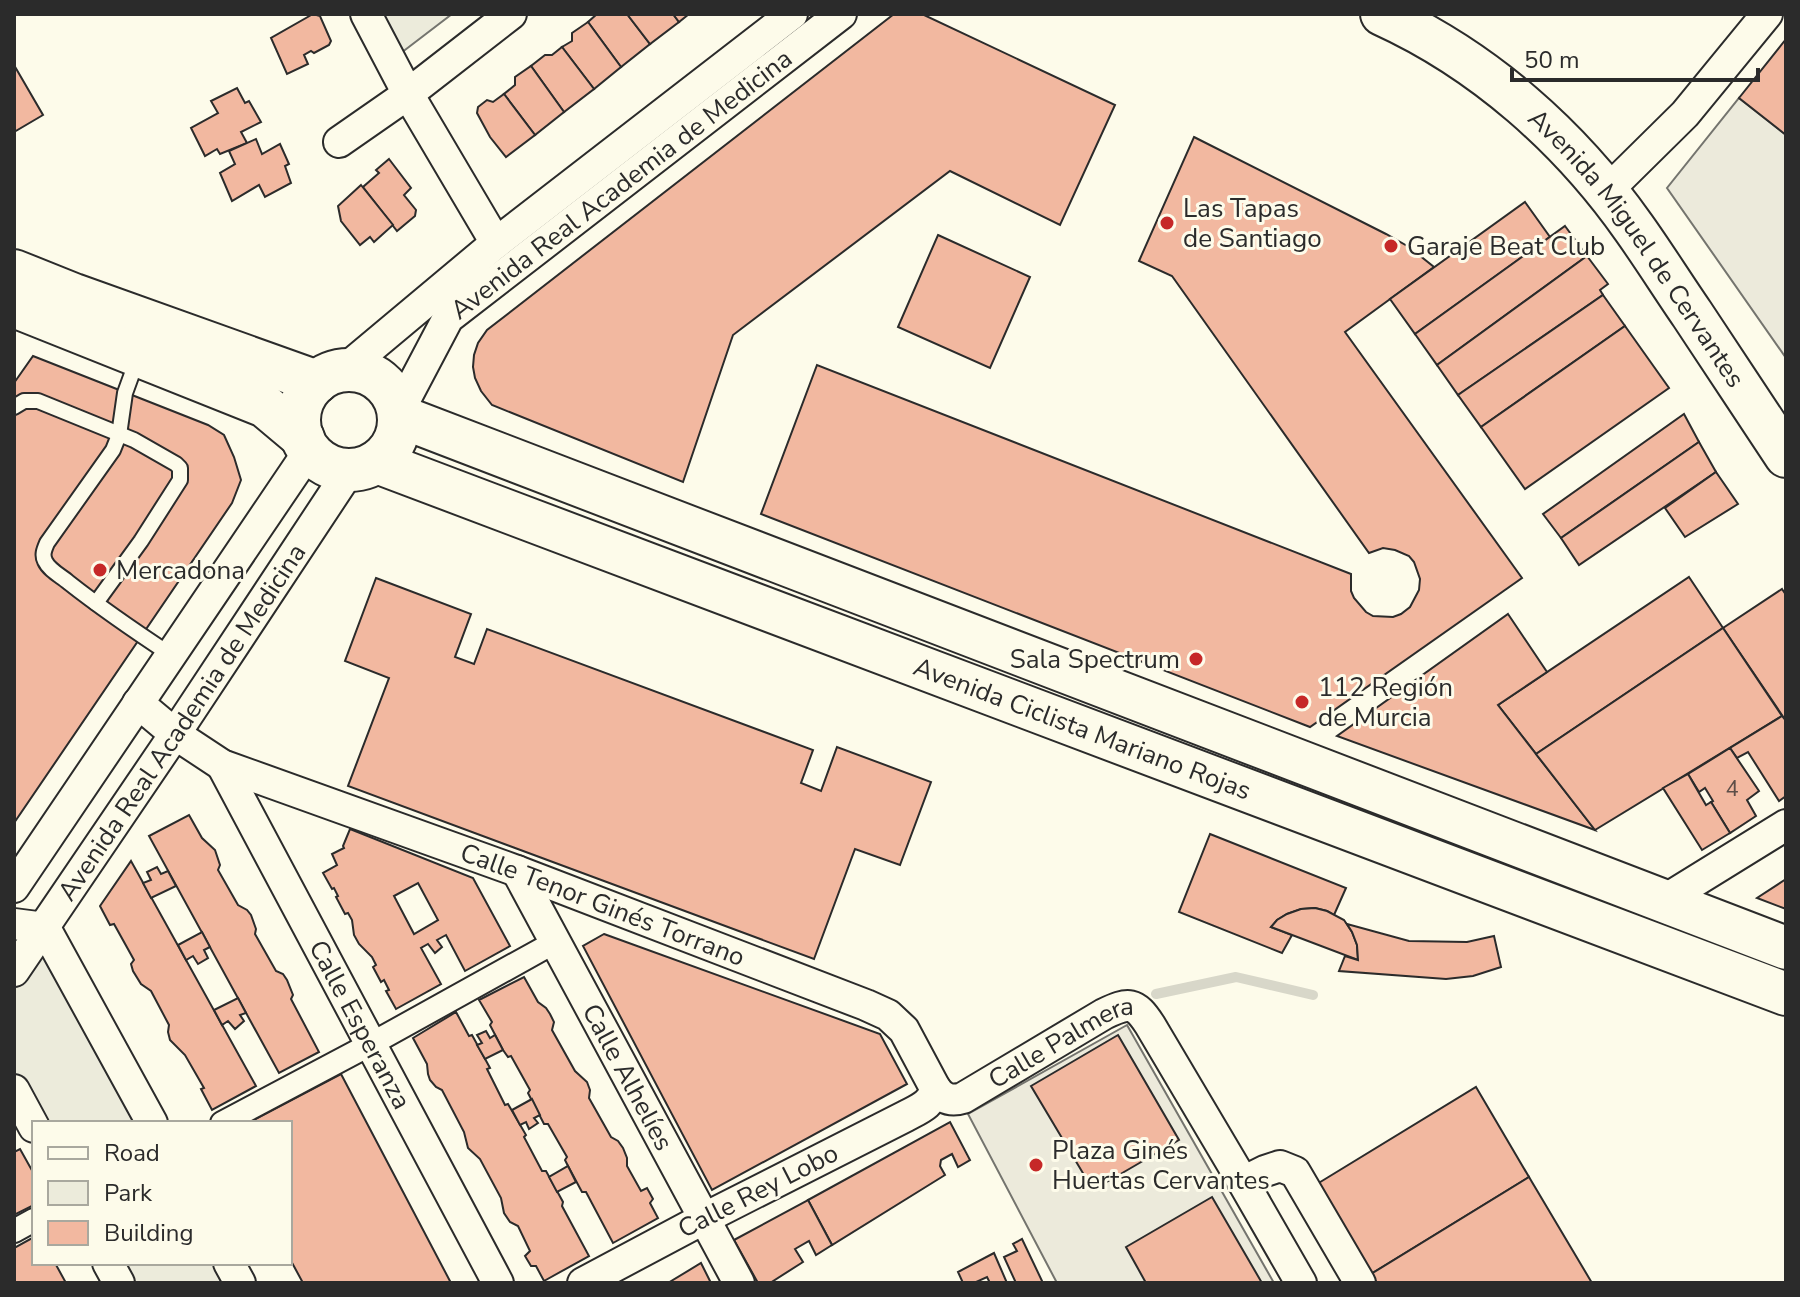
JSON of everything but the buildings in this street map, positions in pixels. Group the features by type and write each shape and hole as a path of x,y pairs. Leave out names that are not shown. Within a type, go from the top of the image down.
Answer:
{"main road":[{"name":"Avenida Miguel de Cervantes","path":"1382,14 1454,53 1552,132 1634,228 1786,456"},
{"path":"14,271 74,295 330,376"},
{"path":"14,306 265,406 320,461 334,468 363,466 387,453 399,429 395,399 379,380 368,374 356,371 330,376 307,393 301,408 299,423 306,445"},
{"name":"Avenida Ciclista Mariano Rojas","path":"399,413 1786,948"},
{"name":"Avenida Ciclista Mariano Rojas","path":"363,466 1786,994"}],"street":[{"path":"366,14 500,259"},
{"path":"339,142 408,94 511,14"},
{"name":"Avenida Real Academia de Medicina","path":"399,413 448,318 500,259 792,14"},
{"name":"Avenida Real Academia de Medicina","path":"330,376 500,259 841,14"},
{"path":"1606,192 1685,114 1767,14"},
{"name":"Avenida Real Academia de Medicina","path":"14,887 171,655 306,445"},
{"name":"Avenida Real Academia de Medicina","path":"14,971 363,466"},
{"path":"138,703 175,734 222,765"},
{"name":"Calle Tenor Ginés Torrano","path":"222,765 517,871 881,1011 904,1030 933,1093"},
{"name":"Calle Esperanza","path":"222,765 498,1283"},
{"path":"1663,901 1786,825"},
{"name":"Calle Alhelíes","path":"517,871 739,1283"},
{"path":"14,924 45,928 151,1121"},
{"path":"226,1121 555,942"},
{"name":"Calle Palmera","path":"933,1093 956,1100 963,1098 1104,1014 1131,1005 1136,1007 1301,1283"},
{"path":"14,1090 32,1123"},
{"name":"Calle Rey Lobo","path":"583,1283 906,1116 926,1105 933,1093"},
{"path":"1243,1182 1280,1166 1295,1172 1360,1283"},
{"path":"14,1231 32,1221"},
{"path":"109,1265 119,1283"},
{"path":"230,1265 240,1283"}],"lane":[{"path":"138,356 125,393 119,435 113,450 43,551 47,566 171,655"},
{"path":"14,407 24,401 38,401 134,440 180,468 180,480 96,603"}],"green space":[{"path":"382,14 452,14 401,53"},
{"path":"45,928 151,1121 33,1121 14,1090 14,971"},
{"path":"109,1265 230,1265 240,1283 119,1283"}],"shaded area":[{"path":"1739,98 1786,135 1786,358 1667,188"},
{"path":"1127,1025 1274,1283 1057,1283 968,1114"}],"waterway":[{"path":"1156,994 1236,977 1313,995"}],"place":[{"name":"Las Tapas de Santiago","path":"1167,223"},
{"name":"Garaje Beat Club","path":"1391,246"},
{"name":"Mercadona","path":"100,570"},
{"name":"Sala Spectrum","path":"1196,659"},
{"name":"112 Región de Murcia","path":"1302,702"},
{"name":"Plaza Ginés Huertas Cervantes","path":"1036,1165"}]}
